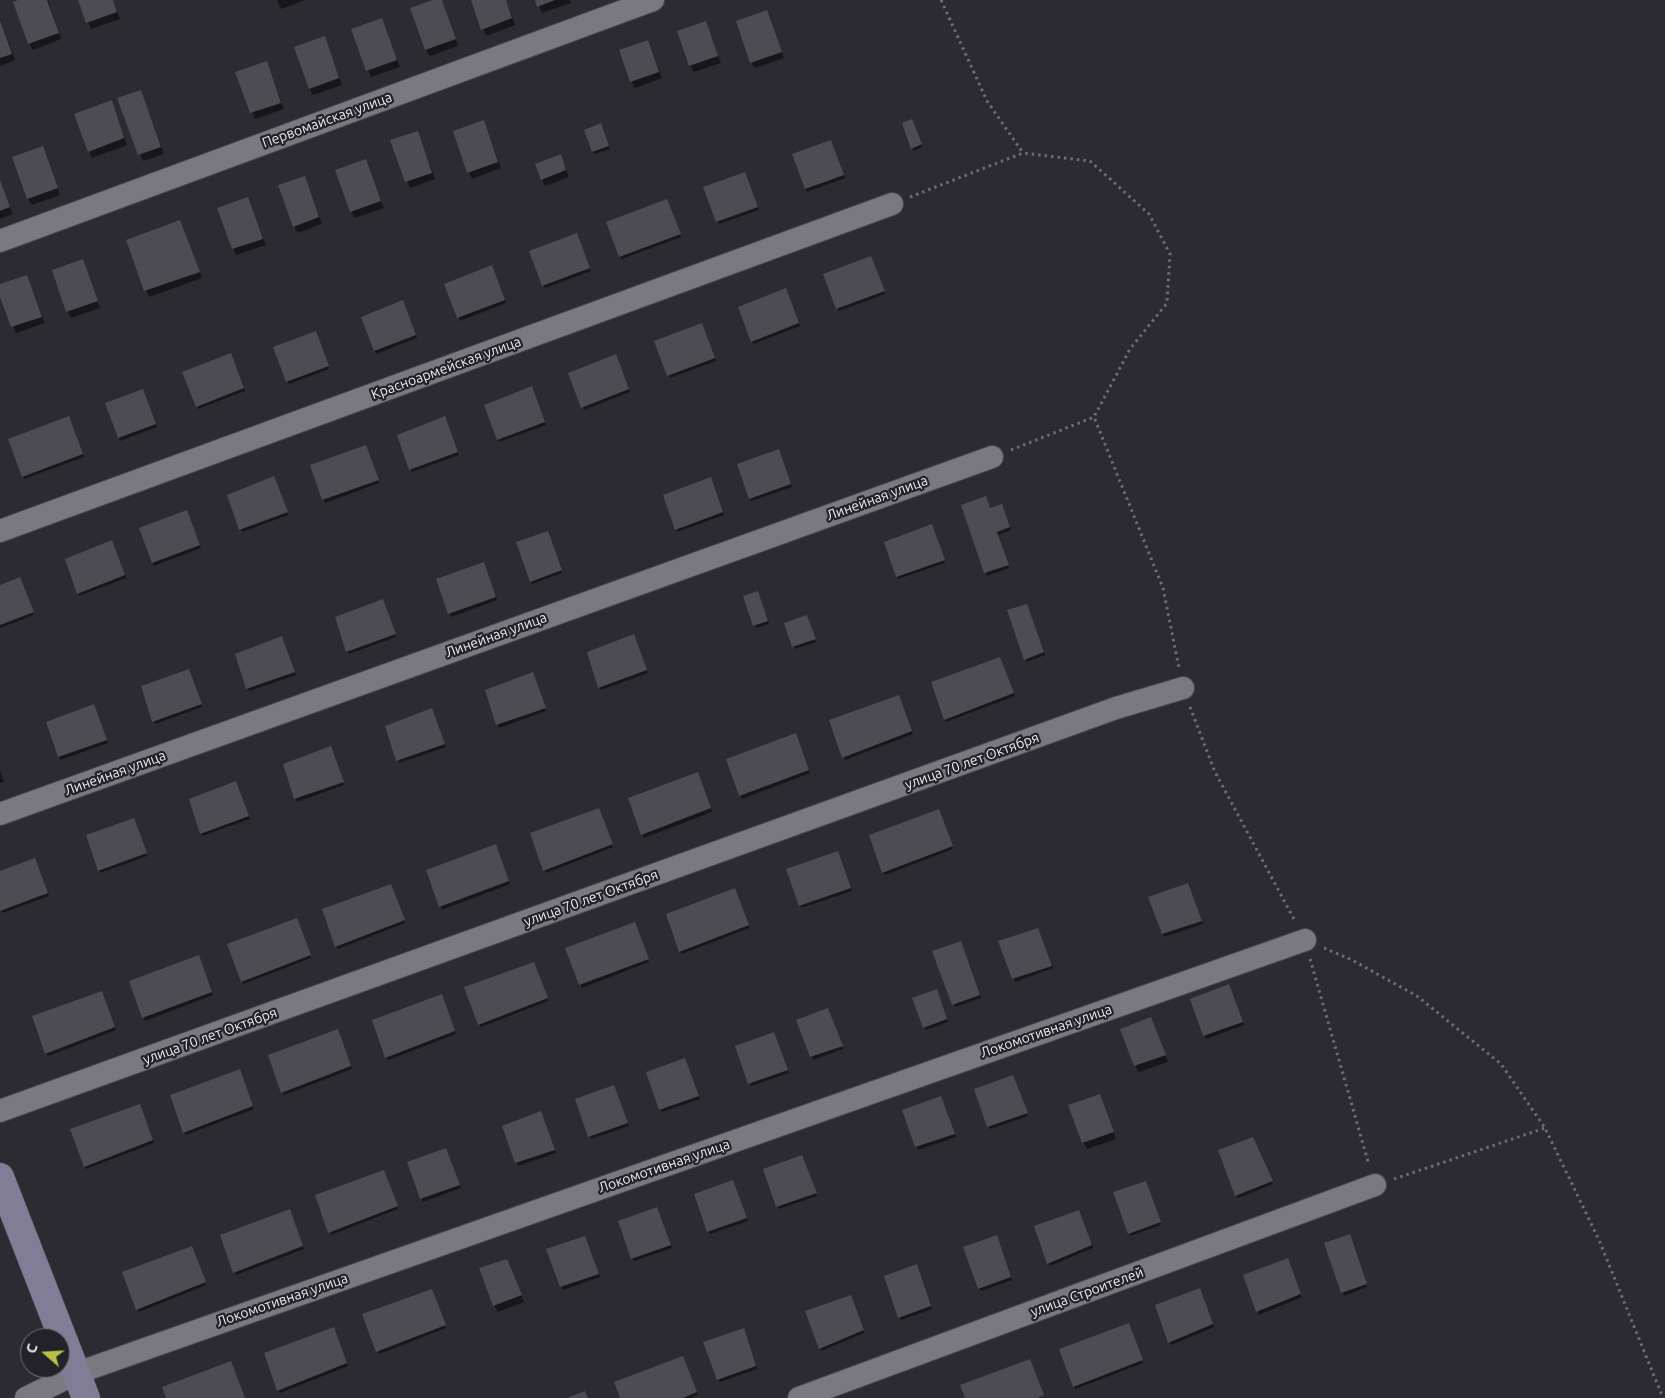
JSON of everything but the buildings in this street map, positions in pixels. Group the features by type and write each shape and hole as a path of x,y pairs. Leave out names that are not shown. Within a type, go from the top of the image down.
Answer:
{"street":[{"name":"Первомайская улица","path":"0,241 653,0"},
{"name":"Красноармейская улица","path":"0,531 892,204"},
{"name":"Линейная улица","path":"0,814 992,457"},
{"name":"улица 70 лет Октября","path":"0,1112 1116,708 1183,688"},
{"name":"Локомотивная улица","path":"26,1398 77,1373 1305,940"},
{"path":"0,1177 86,1398"},
{"name":"улица Строителей","path":"799,1398 1375,1185"}],"path":[{"path":"941,0 987,101 1023,153"},
{"path":"892,204 1023,153 1090,161 1148,214 1170,254 1167,303 1130,349 1094,417 992,457"},
{"path":"1094,417 1163,588 1183,688 1215,772 1305,940 1375,1185 1545,1128"},
{"path":"1305,940 1352,960 1417,996 1501,1064 1545,1128 1599,1240 1663,1398"}]}
